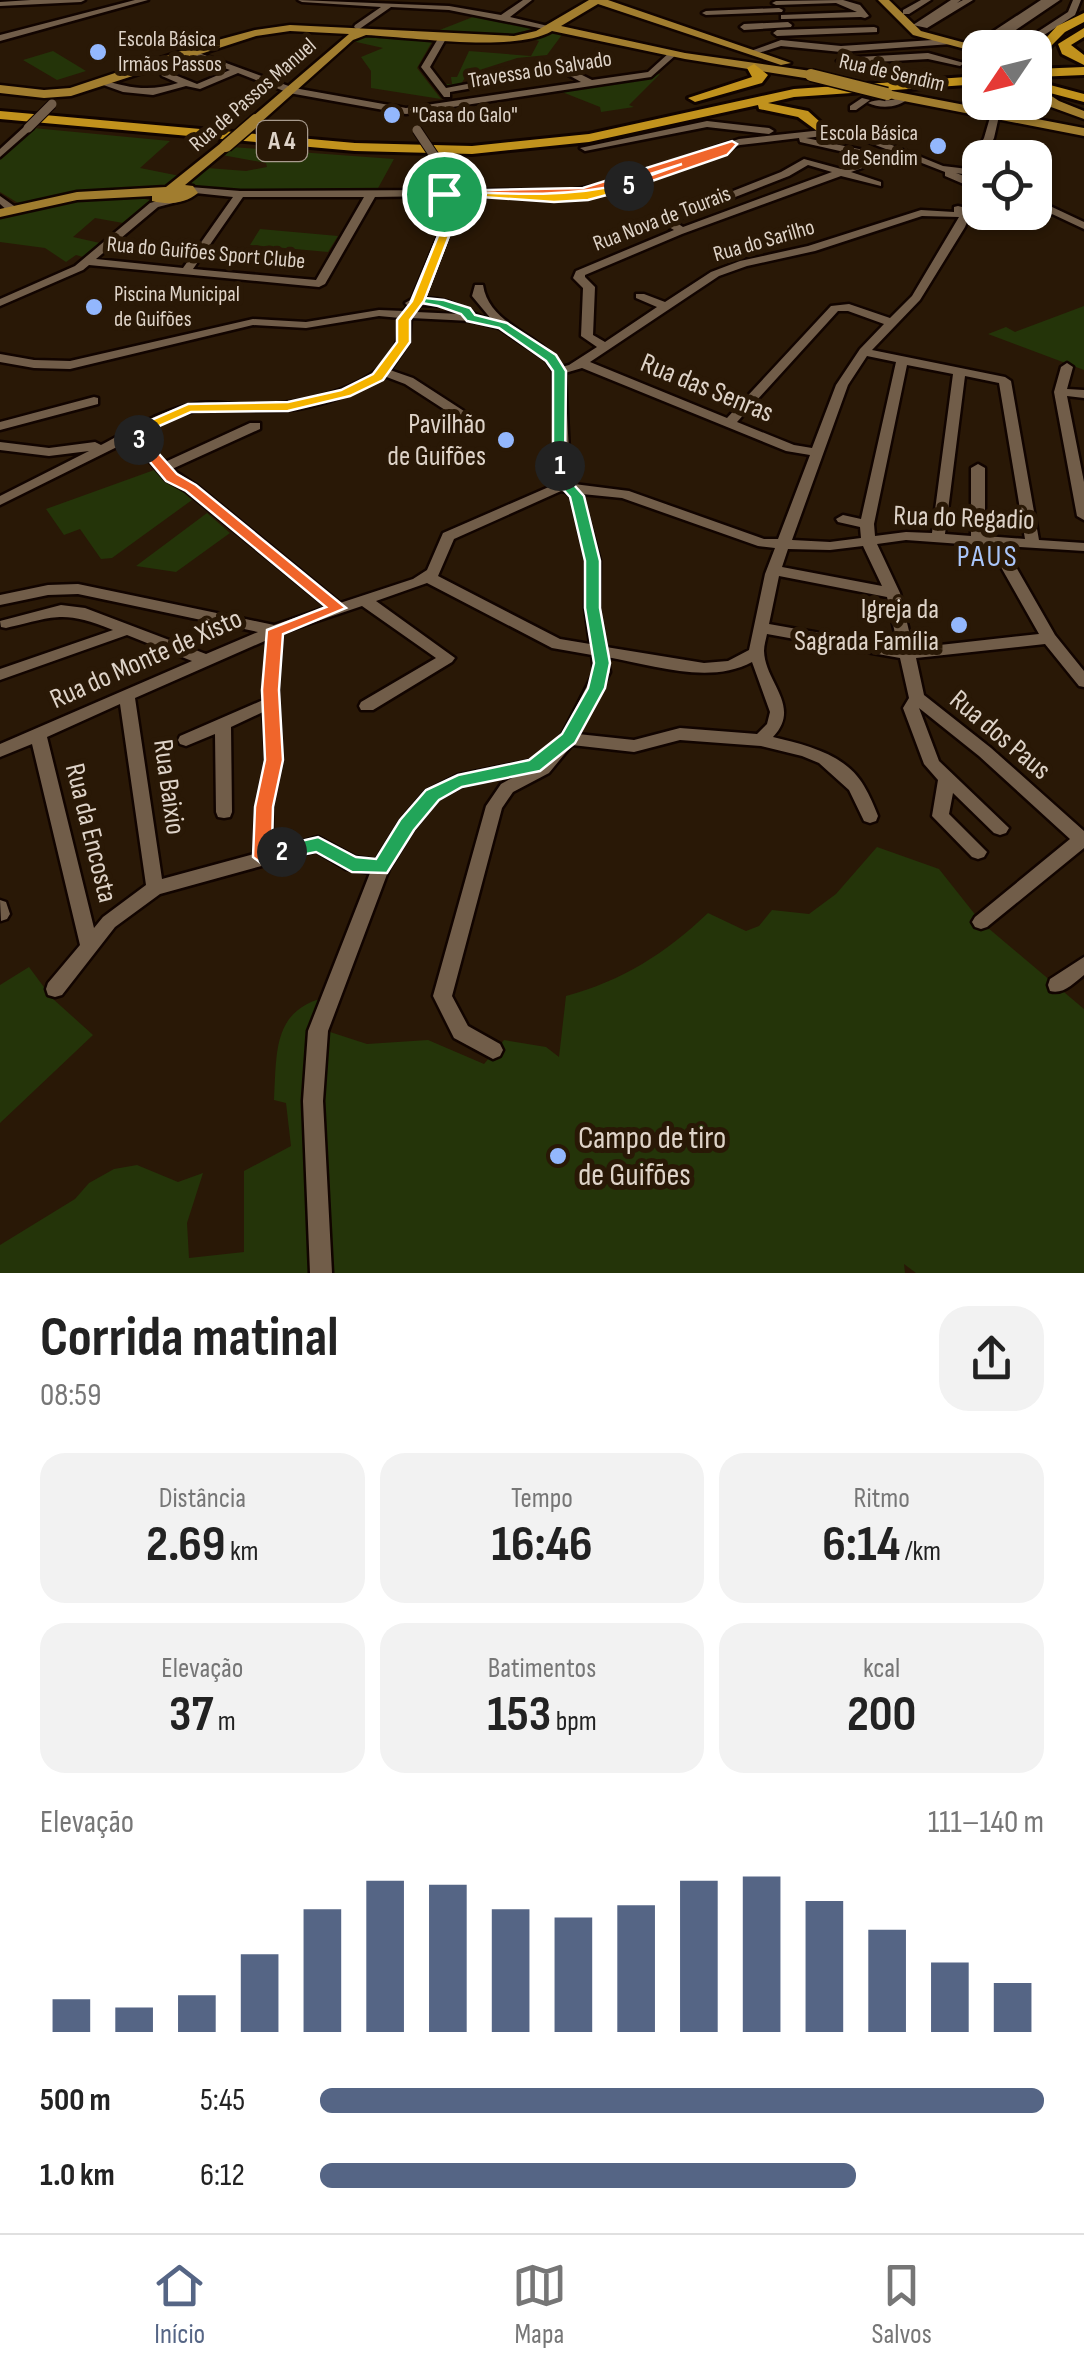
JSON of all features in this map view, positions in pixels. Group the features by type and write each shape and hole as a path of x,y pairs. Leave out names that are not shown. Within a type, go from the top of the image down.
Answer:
{"highway":[{"path":"1052,43 1084,19"},
{"path":"1084,32 1064,44 1068,52 1084,61"},
{"path":"599,128 757,80 761,75 753,60"},
{"path":"1052,74 1084,73"},
{"name":"A 4","path":"0,106 401,141 497,140 599,128 746,95 846,82 962,79"},
{"path":"872,100 962,82"},
{"path":"1052,91 1084,98"},
{"name":"A 4","path":"0,115 426,150 565,142 775,96 872,100"},
{"path":"672,120 736,108 775,106 807,116 830,139"}],"main road":[{"path":"74,88 235,38 281,28 521,38 597,0 753,60"},
{"path":"883,0 914,31 962,46"},
{"path":"546,27 716,61 753,60"},
{"name":"Rua de Passos Manuel","path":"173,194 359,31"},
{"path":"679,55 711,46"},
{"path":"711,46 703,58 716,61"},
{"name":"Rua de Sendim","path":"753,60 803,72 872,100 904,98 962,105"},
{"path":"0,87 45,95 128,71"},
{"path":"1052,97 1080,113"},
{"name":"Rua de Sendim","path":"1035,120 1084,132"},
{"path":"6,212 77,196 173,194"}],"street":[{"path":"0,38 144,0"},
{"path":"302,0 450,8 546,27"},
{"path":"744,26 835,0 858,7 887,47"},
{"path":"906,12 927,0"},
{"path":"958,0 918,24 924,26 968,0"},
{"path":"1046,0 983,42 992,42 1056,0"},
{"path":"1045,30 1072,13 1078,0"},
{"path":"2,4 76,1"},
{"path":"502,18 530,1"},
{"name":"Rua de Passos Manuel","path":"359,31 393,2"},
{"path":"2,4 23,17 20,32"},
{"path":"706,13 864,14"},
{"path":"783,15 874,30"},
{"path":"777,33 783,15"},
{"path":"443,37 425,66 453,104"},
{"path":"913,50 930,42 929,37"},
{"path":"753,60 782,42 913,50 960,63"},
{"path":"840,60 948,42"},
{"name":"Travessa do Salvado","path":"188,52 290,90 406,111 652,73 679,55"},
{"path":"530,66 540,72"},
{"path":"443,91 567,69 590,83"},
{"path":"165,74 196,87 236,71"},
{"path":"100,82 126,92 150,94 186,83"},
{"path":"0,154 28,128 45,95"},
{"path":"0,501 67,458 188,408 218,405 268,409 334,397 383,372 404,342 406,315 418,301 444,236 444,194 438,160 406,111"},
{"path":"585,148 706,124 768,131 777,138 830,139 852,133 884,151 962,175"},
{"path":"173,194 476,194 520,199 604,194 724,153 732,144 777,138 830,139 870,153 884,151"},
{"name":"Rua Nova de Tourais","path":"605,347 587,336 589,286 578,276 683,231 844,171 884,151"},
{"path":"683,231 666,220 810,160 877,184"},
{"path":"761,740 774,726 778,712 756,652 774,570 816,452 842,386 864,352 920,291 960,227 952,209 962,193"},
{"name":"Rua de Passos Manuel","path":"0,303 89,262 173,194"},
{"path":"185,272 240,194"},
{"name":"Rua do Guifões Sport Clube","path":"89,262 319,284 371,194"},
{"path":"0,199 6,212"},
{"name":"Rua do Sarilho","path":"559,371 581,363 715,274 921,214 952,209"},
{"path":"1052,210 1084,226"},
{"path":"479,287 478,296 502,320 503,326"},
{"path":"640,296 666,306"},
{"path":"0,358 22,363 70,364 244,323 306,325 379,313 418,301 466,311 471,318"},
{"path":"730,422 835,308 849,307 892,323"},
{"path":"379,313 471,318 503,326 551,358 559,371 559,477 577,496 593,561 592,608 602,672 564,744 543,769 507,788 494,806 443,982 442,996 461,1032 493,1050"},
{"path":"864,352 1005,381 1033,544"},
{"path":"868,542 868,524 902,362"},
{"path":"0,371 22,363"},
{"name":"Rua das Senras","path":"581,363 791,448 816,452"},
{"path":"1068,367 1060,392 1084,516"},
{"path":"383,372 409,381 463,416"},
{"path":"938,538 959,373"},
{"path":"1060,392 1084,394"},
{"path":"0,426 94,401"},
{"path":"164,468 255,426"},
{"path":"132,433 164,468 338,608"},
{"path":"0,446 67,458"},
{"path":"978,468 986,541 1049,638 1084,682"},
{"path":"756,652 722,669 600,654 557,644 428,577 444,542 453,532 554,488 624,494 752,541 782,545"},
{"path":"844,518 868,524"},
{"name":"Rua do Regadio","path":"782,545 868,542 906,536 1082,551"},
{"name":"Rua dos Paus","path":"868,542 893,592 918,698 986,752 1083,840"},
{"path":"774,570 893,592"},
{"name":"Rua do Monte de Xisto","path":"0,750 275,630 428,577"},
{"path":"0,600 48,590 78,589 275,630 274,760 264,807 262,857"},
{"path":"364,600 448,658 367,706"},
{"path":"6,624 61,610 85,612 205,660"},
{"path":"763,628 907,654 1049,638"},
{"path":"0,675 127,630"},
{"name":"Rua Baixio","path":"127,695 156,888"},
{"path":"918,698 911,708 932,764 1000,828"},
{"path":"186,740 272,702"},
{"path":"223,724 224,812"},
{"name":"Rua da Encosta","path":"38,734 89,945"},
{"path":"322,1273 313,1101 318,1030 381,867 407,825 432,795 458,782 534,766 564,744 634,746 680,734 761,740 825,759 856,786 870,816"},
{"path":"946,778 940,816 978,852"},
{"path":"981,922 1083,840"},
{"path":"55,989 109,922 156,888 318,844 352,864 381,867"},
{"path":"1057,985 1084,964"}],"green space":[{"path":"478,15 538,27 505,37 432,33"},
{"path":"552,30 564,32 547,55 517,58 467,74 460,86 449,88 446,84 452,84 451,77 457,77 469,51 531,56 539,41 533,39"},
{"path":"369,35 433,40 417,68 441,99 371,88 371,71 361,57 383,48 352,41"},
{"path":"53,51 86,71 57,80 23,60"},
{"path":"660,74 629,105 634,107 601,112 600,107 557,90"},
{"path":"33,128 170,141 140,168 180,176 162,190 90,190 18,203 0,192 0,158"},
{"path":"231,147 394,159 377,190 193,187 191,181 207,168 246,171 267,167 266,163 222,155"},
{"path":"140,197 151,201 123,223 95,218 73,237 100,243 83,257 76,255 66,262 45,248 0,242 0,217 82,198"},
{"path":"260,229 338,236 328,252 250,245"},
{"path":"1084,306 1084,370 988,334 1006,327 1015,332"},
{"path":"157,469 192,500 112,558 101,559 80,529 64,535 46,509"},
{"path":"207,513 230,533 176,572 136,566"},
{"path":"877,847 939,869 981,922 1084,1009 1084,1273 916,1273 904,1264 905,1273 0,1273 0,1245 75,1199 89,1183 114,1169 137,1165 178,1182 203,1173 187,1223 189,1258 244,1252 244,1171 291,1146 286,1103 274,1100 278,1048 288,1021 312,1002 332,996 327,1031 367,1044 428,1040 484,1064 504,1040 546,1047 559,1057 566,996 642,964 708,913 746,931 759,926 772,910 809,914 836,894"},
{"path":"29,967 52,998 93,1035 0,1123 0,985"}],"place":[{"name":"Escola Básica Irmãos Passos","path":"98,52"},
{"name":"\"Casa do Galo\"","path":"392,115"},
{"name":"Escola Básica de Sendim","path":"938,146"},
{"name":"Piscina Municipal de Guifões","path":"94,307"},
{"name":"Pavilhão de Guifões","path":"506,440"},
{"name":"Igreja da Sagrada Família","path":"959,625"},
{"name":"Campo de tiro de Guifões","path":"558,1156"}],"district":[{"name":"PAUS","path":"988,557"}],"route":[{"path":"444,194 444,236 418,301 439,302 466,311 471,318 503,326 551,358 559,371 559,477 577,496 593,561 592,608 602,672 559,750 534,766 458,782 432,795 407,825 381,867 352,864 318,844 262,857 264,807 274,760 270,690 275,630 338,608 191,488 172,478 132,433 188,408 288,406 345,393 378,377 404,342 404,320 418,301 444,236 444,221 444,194 584,192 732,144 724,153 620,190 588,196 520,199 444,194"}]}
